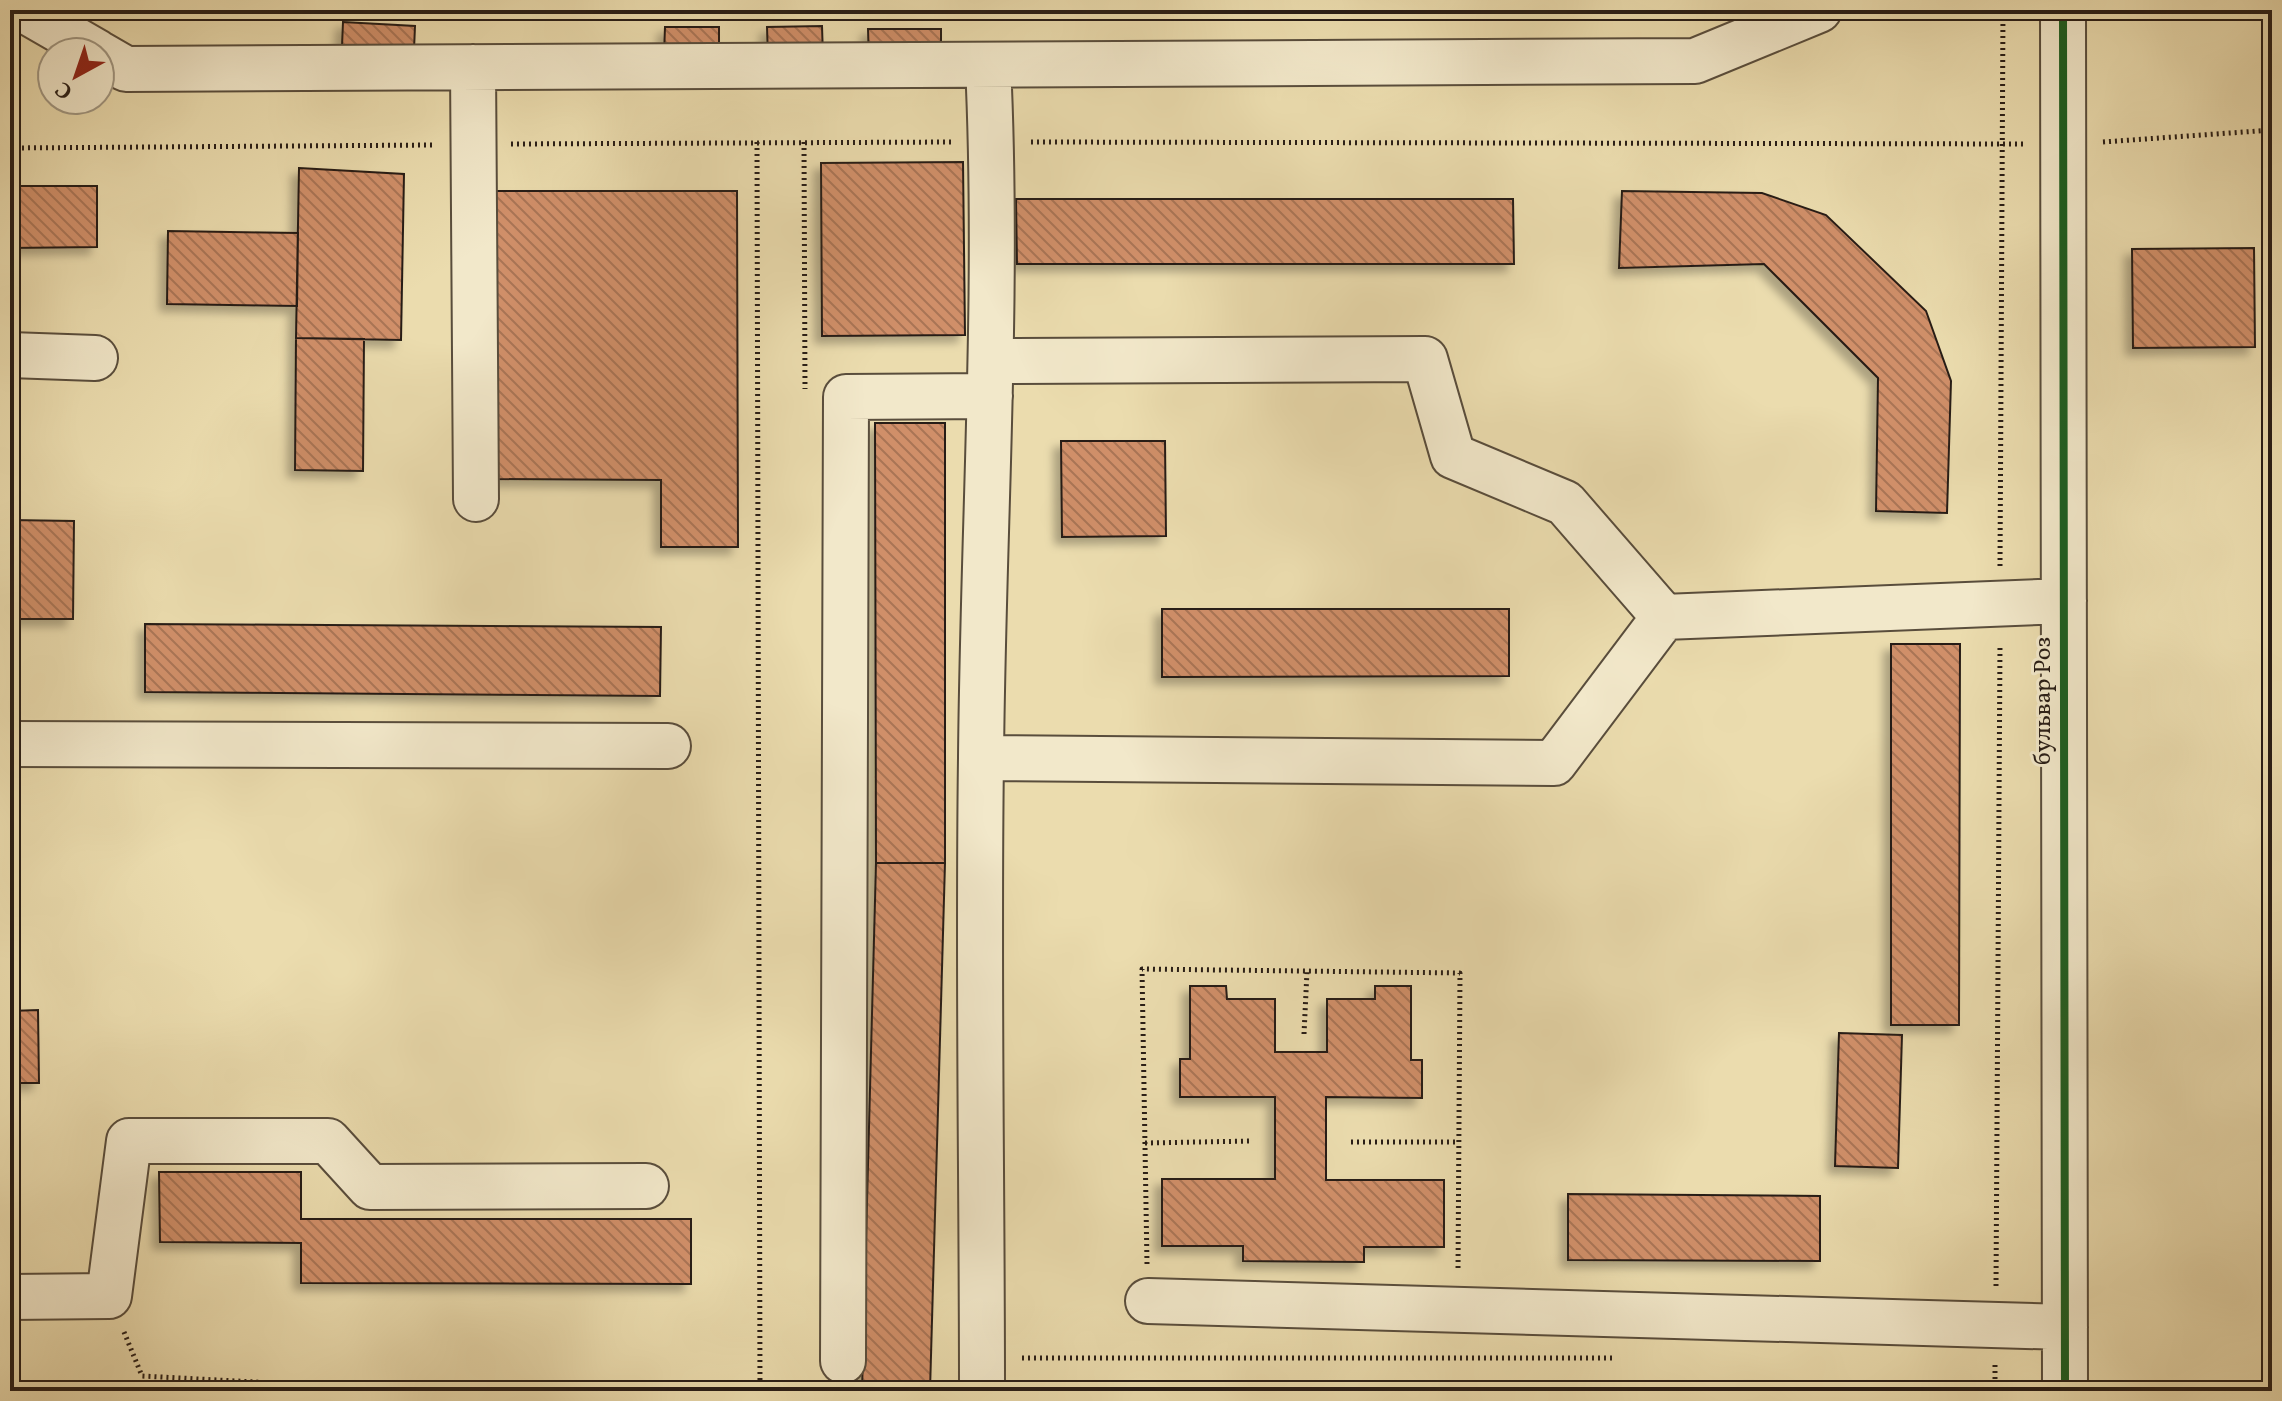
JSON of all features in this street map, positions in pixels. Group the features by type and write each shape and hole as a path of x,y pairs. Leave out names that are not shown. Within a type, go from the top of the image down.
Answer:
{"street":[{"path":"24,10 69,36"},
{"path":"116,63 126,69 1695,61 1819,10"},
{"name":"бульвар Роз","path":"2063,10 2065,1391"},
{"path":"982,1375 981,758 991,378 992,142 988,65"},
{"path":"473,67 476,499"},
{"path":"10,355 95,358"},
{"path":"843,1361 846,397 991,378 1425,359 1453,456 1565,503 1664,617"},
{"path":"1664,617 2064,601"},
{"path":"981,758 1554,763 1664,617"},
{"path":"10,744 668,746"},
{"path":"10,1297 109,1296 129,1141 328,1141 370,1187 646,1186"},
{"path":"1148,1301 2065,1327"}],"path":[{"path":"1995,1391 2003,10"},
{"path":"10,148 757,142 2063,145 2272,130"},
{"path":"757,142 760,1391"},
{"path":"1148,1301 1142,969 1460,973 1458,1311"},
{"path":"1304,1034 1307,971"},
{"path":"1145,1143 1252,1141"},
{"path":"1351,1142 1459,1142"},
{"path":"109,1296 142,1376 425,1391"},
{"path":"982,1375 1631,1358"}],"building":[{"path":"343,22 415,26 414,50 342,46"},
{"path":"822,26 823,57 768,59 767,27"},
{"path":"665,27 719,27 719,55 664,55"},
{"path":"868,29 941,29 941,62 869,62"},
{"path":"963,162 965,335 822,336 821,163"},
{"path":"299,168 404,174 401,340 296,338"},
{"path":"10,186 97,186 97,247 10,248"},
{"path":"485,191 737,191 738,547 661,547 661,480 486,479"},
{"path":"1622,191 1762,193 1826,215 1926,311 1951,381 1947,513 1876,511 1878,378 1764,264 1619,268"},
{"path":"1016,199 1513,199 1514,264 1017,264"},
{"path":"168,231 298,233 297,306 167,304"},
{"path":"2254,248 2255,347 2133,348 2132,249"},
{"path":"296,338 364,339 363,471 295,470"},
{"path":"875,423 945,423 945,863 876,863"},
{"path":"1061,441 1165,441 1166,536 1062,537"},
{"path":"10,520 74,521 73,619 10,619"},
{"path":"1162,609 1509,609 1509,676 1162,677"},
{"path":"145,624 661,627 660,696 145,692"},
{"path":"1891,644 1960,644 1959,1025 1891,1025"},
{"path":"12,818 14,938 10,938"},
{"path":"876,863 945,863 930,1391 862,1391"},
{"path":"1190,986 1226,986 1227,999 1275,999 1275,1052 1327,1052 1327,999 1375,999 1375,986 1411,986 1411,1060 1422,1060 1422,1098 1326,1097 1326,1180 1444,1180 1444,1247 1364,1247 1364,1262 1243,1261 1243,1246 1162,1246 1162,1179 1275,1179 1275,1097 1180,1097 1180,1059 1190,1059"},
{"path":"38,1010 39,1083 10,1083 10,1011"},
{"path":"1839,1033 1902,1035 1898,1168 1835,1166"},
{"path":"159,1172 301,1172 301,1219 691,1219 691,1284 301,1283 301,1243 160,1242"},
{"path":"1568,1194 1820,1196 1820,1261 1568,1260"}],"cycle path":[{"path":"2063,10 2065,1391"}]}
